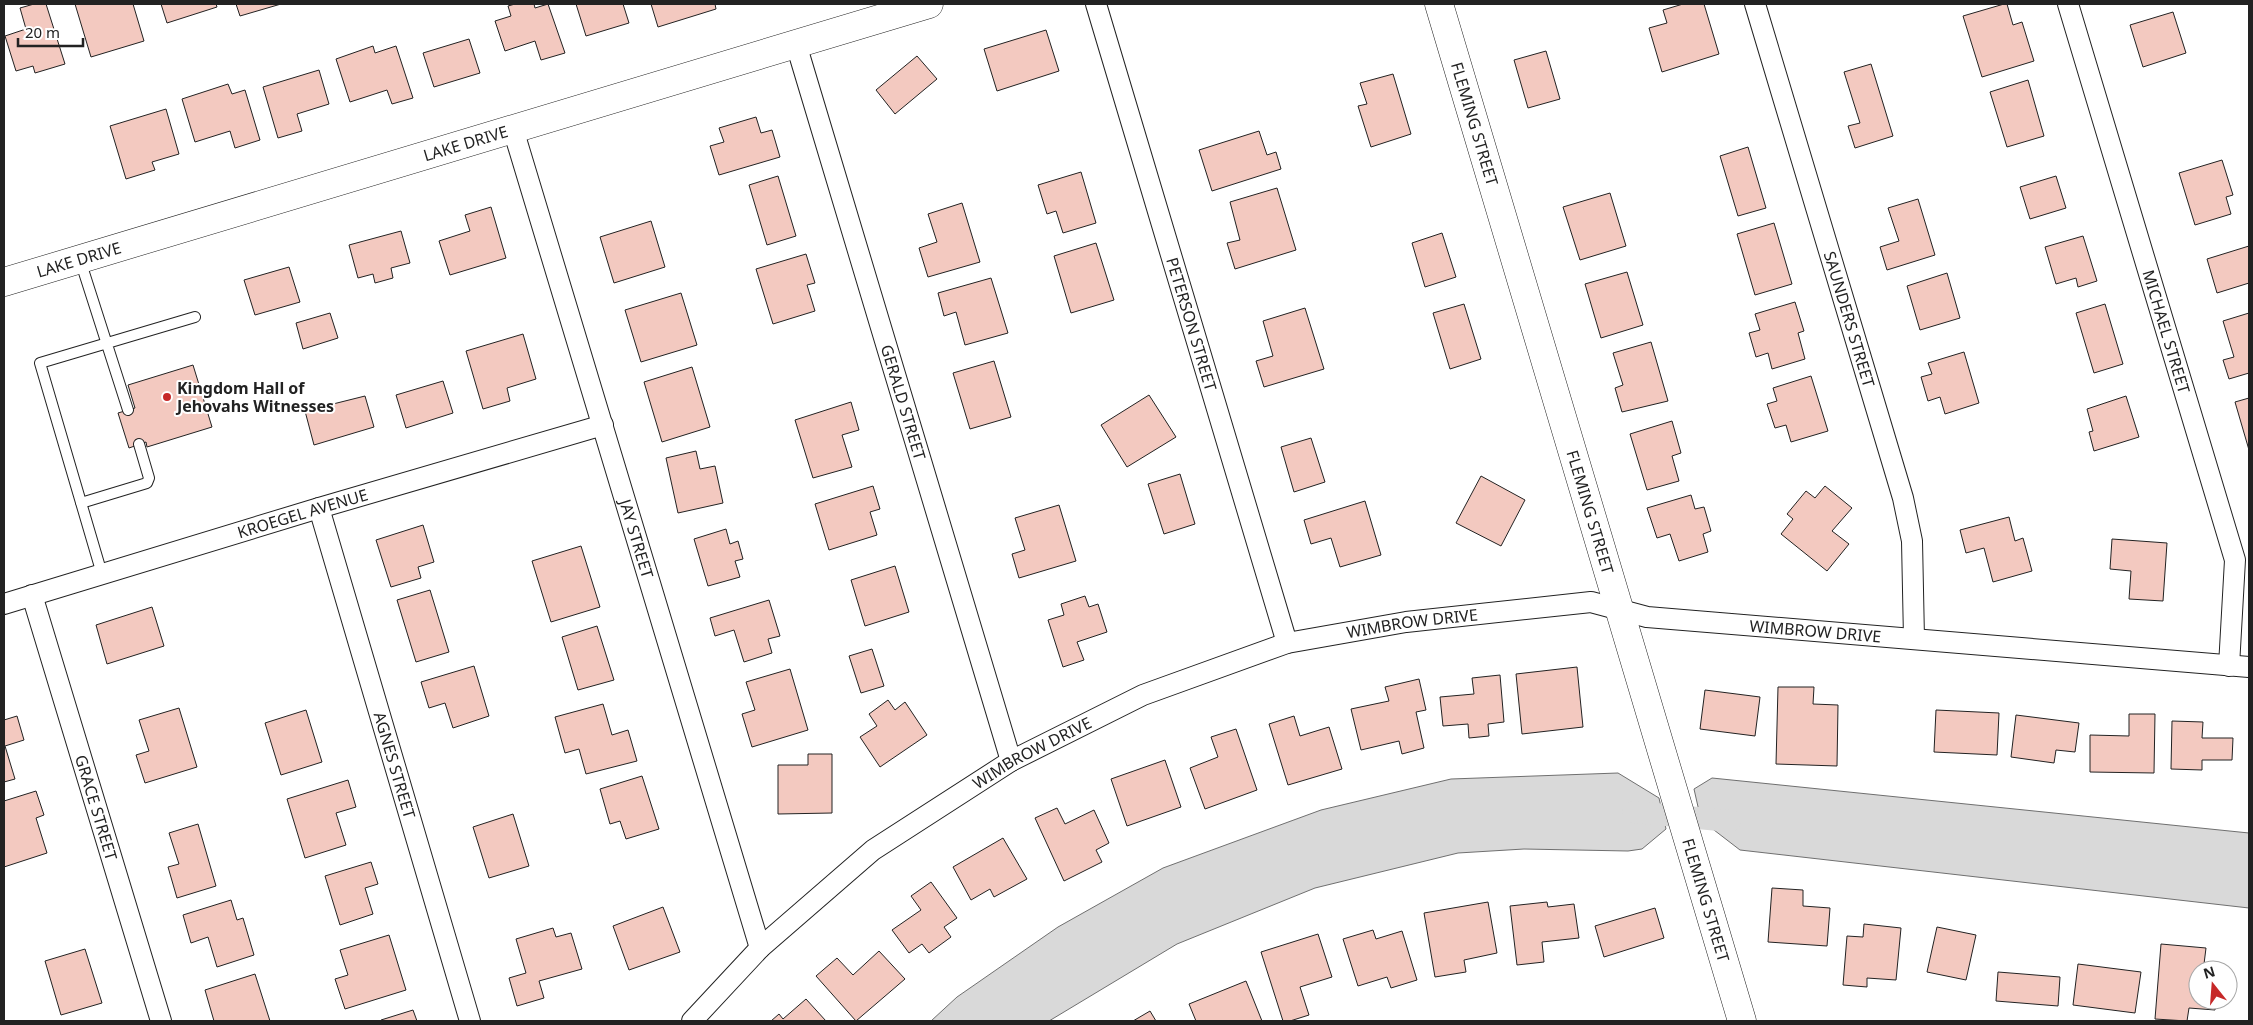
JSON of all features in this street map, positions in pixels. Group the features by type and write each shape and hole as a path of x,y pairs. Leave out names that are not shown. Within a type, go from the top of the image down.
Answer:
{"street":[{"name":"LAKE DRIVE","path":"4,282 929,4"},
{"name":"PETERSON STREET","path":"1096,4 1287,643"},
{"name":"FLEMING STREET","path":"1438,4 1676,794 1742,1021"},
{"name":"SAUNDERS STREET","path":"1756,4 1903,498 1912,541 1914,639"},
{"name":"MICHAEL STREET","path":"2068,4 2235,560 2228,666"},
{"name":"GERALD STREET","path":"796,44 1011,761"},
{"name":"JAY STREET","path":"513,129 760,948"},
{"name":"KROEGEL AVENUE","path":"4,604 603,424"},
{"name":"AGNES STREET","path":"319,508 470,1021"},
{"name":"GRACE STREET","path":"32,595 161,1021"},
{"name":"WIMBROW DRIVE","path":"692,1021 760,948 873,850 1011,761 1143,695 1287,643 1406,622 1591,602 1646,617 2249,667"}],"lane":[{"path":"79,259 128,410"},
{"path":"102,574 40,363 195,317"},
{"path":"81,502 147,483 149,478 139,444"}],"shaded area":[{"path":"1618,773 1659,798 1666,829 1642,849 1628,851 1524,849 1458,853 1315,888 1177,944 1049,1021 931,1021 957,997 1058,927 1163,868 1321,810 1451,779"},
{"path":"1712,778 2249,833 2249,908 1740,850 1701,820 1694,789"}],"building":[{"path":"34,4 46,4 65,64 35,73 33,66 16,71 5,36 26,29 20,8"},
{"path":"75,4 133,4 144,41 91,57"},
{"path":"161,4 216,4 217,7 167,23"},
{"path":"236,4 281,4 240,16"},
{"path":"534,4 535,8 548,4 565,53 541,60 535,41 505,51 495,21 511,16 508,6"},
{"path":"576,4 623,4 629,23 586,36"},
{"path":"651,4 715,4 716,9 658,27"},
{"path":"1683,4 1704,4 1719,54 1662,72 1649,28 1667,23 1663,10"},
{"path":"2007,4 2013,25 2022,22 2034,61 1982,77 1963,16"},
{"path":"2173,12 2186,53 2143,67 2130,25"},
{"path":"1046,30 1059,71 997,91 984,49"},
{"path":"469,39 480,73 434,87 423,53"},
{"path":"373,46 375,53 396,46 413,98 392,104 387,90 350,102 336,59"},
{"path":"1546,51 1560,99 1528,108 1514,60"},
{"path":"917,56 937,79 895,114 876,90"},
{"path":"1871,64 1893,136 1855,148 1848,126 1860,123 1844,72"},
{"path":"319,70 329,104 297,114 302,131 278,138 263,87"},
{"path":"1393,74 1411,134 1371,147 1358,106 1367,104 1360,83"},
{"path":"2028,80 2044,136 2007,147 1990,92"},
{"path":"228,84 232,94 245,90 260,140 235,148 230,131 195,142 182,99"},
{"path":"166,109 179,154 152,162 155,170 126,179 110,126"},
{"path":"756,117 761,133 772,130 780,157 719,175 710,146 724,142 719,128"},
{"path":"1259,131 1267,155 1276,152 1281,169 1212,191 1199,150"},
{"path":"1748,147 1766,208 1738,216 1720,156"},
{"path":"2222,160 2233,195 2226,197 2231,214 2195,225 2179,173"},
{"path":"1081,172 1096,223 1063,233 1056,211 1047,214 1038,185"},
{"path":"778,176 796,236 767,245 749,185"},
{"path":"2056,176 2066,208 2030,219 2020,187"},
{"path":"1277,188 1296,250 1235,269 1227,243 1240,240 1230,202"},
{"path":"1610,193 1626,246 1580,260 1563,207"},
{"path":"1918,199 1935,255 1887,270 1880,247 1899,241 1888,208"},
{"path":"962,203 980,262 928,277 919,248 937,242 928,214"},
{"path":"491,207 506,258 450,275 439,241 470,231 465,215"},
{"path":"651,221 665,267 614,283 600,237"},
{"path":"1774,223 1792,284 1755,295 1737,234"},
{"path":"401,231 410,263 391,268 393,278 375,283 373,274 358,278 349,245"},
{"path":"1442,233 1456,277 1425,287 1412,243"},
{"path":"2083,236 2097,281 2078,287 2076,278 2056,284 2045,247"},
{"path":"1096,243 1114,300 1071,313 1054,256"},
{"path":"2249,246 2249,283 2217,293 2207,259"},
{"path":"806,254 815,283 807,285 815,311 773,324 756,269"},
{"path":"289,267 300,302 255,315 244,280"},
{"path":"1627,272 1643,325 1601,338 1585,284"},
{"path":"1947,273 1960,318 1920,330 1907,286"},
{"path":"991,278 1008,333 965,345 956,312 944,316 938,293"},
{"path":"681,293 697,345 641,362 625,310"},
{"path":"1795,302 1804,331 1798,333 1805,359 1772,369 1768,353 1756,357 1749,333 1760,330 1755,314"},
{"path":"1464,304 1481,359 1450,369 1433,313"},
{"path":"2105,304 2123,364 2094,373 2076,313"},
{"path":"1305,308 1324,369 1264,387 1256,361 1273,356 1263,321"},
{"path":"330,313 338,338 303,349 296,323"},
{"path":"2249,313 2249,373 2229,379 2223,360 2234,357 2223,321"},
{"path":"523,334 536,379 507,388 510,401 483,409 466,351"},
{"path":"1651,342 1668,401 1622,412 1615,388 1623,385 1613,353"},
{"path":"1964,352 1979,403 1945,414 1940,397 1928,401 1921,377 1932,374 1928,363"},
{"path":"994,361 1011,417 970,429 953,373"},
{"name":"Kingdom Hall of Jehovahs Witnesses","path":"193,365 212,427 147,447 146,442 129,448 118,413 135,408 128,385"},
{"path":"692,367 710,427 662,442 644,382"},
{"path":"1811,376 1828,431 1791,442 1786,425 1775,428 1767,404 1777,401 1773,388"},
{"path":"443,381 453,413 406,428 396,395"},
{"path":"1149,395 1176,437 1127,467 1101,425"},
{"path":"365,396 374,427 314,445 305,411"},
{"path":"2126,396 2139,437 2094,451 2089,432 2093,431 2087,409"},
{"path":"2249,398 2249,450 2235,402"},
{"path":"851,402 859,430 842,435 852,467 813,478 795,420"},
{"path":"1672,421 1681,453 1672,456 1679,481 1647,490 1630,434"},
{"path":"1311,438 1325,482 1294,492 1281,447"},
{"path":"696,451 700,469 715,466 723,503 678,513 666,458"},
{"path":"1180,474 1195,524 1164,534 1148,484"},
{"path":"1481,476 1525,500 1501,546 1456,523"},
{"path":"873,486 880,509 870,512 877,535 829,550 815,504"},
{"path":"1825,486 1852,508 1832,531 1849,544 1827,571 1781,534 1793,519 1787,514 1806,491 1815,498"},
{"path":"1691,495 1695,509 1704,507 1711,531 1703,534 1708,552 1679,561 1670,534 1657,538 1647,508"},
{"path":"1365,501 1381,555 1340,567 1331,538 1311,544 1304,520"},
{"path":"1059,505 1076,561 1019,578 1012,554 1025,550 1015,518"},
{"path":"2009,517 2015,541 2023,538 2032,571 1993,582 1984,548 1966,553 1960,530"},
{"path":"423,525 434,562 418,567 421,578 391,587 376,540"},
{"path":"726,529 730,544 738,541 743,559 735,561 740,577 708,586 694,539"},
{"path":"2112,539 2167,543 2163,601 2129,599 2131,571 2110,569"},
{"path":"581,546 600,607 551,622 532,561"},
{"path":"895,566 909,612 865,626 851,580"},
{"path":"430,590 449,652 416,662 397,600"},
{"path":"1085,596 1089,607 1098,604 1107,632 1077,642 1084,660 1063,667 1048,620 1064,615 1061,604"},
{"path":"769,600 780,636 768,639 772,653 744,662 734,630 715,636 710,618"},
{"path":"152,607 164,646 107,664 96,625"},
{"path":"597,626 614,680 578,690 562,637"},
{"path":"872,649 884,686 861,693 849,656"},
{"path":"474,666 489,716 453,728 445,703 429,708 421,682"},
{"path":"1577,667 1583,727 1522,734 1516,674"},
{"path":"790,669 808,730 752,747 742,714 755,710 746,682"},
{"path":"1500,675 1504,722 1488,724 1489,736 1469,738 1468,724 1443,726 1440,697 1474,694 1472,678"},
{"path":"1419,679 1426,710 1416,712 1424,748 1402,754 1399,741 1361,750 1351,709 1389,701 1385,687"},
{"path":"1778,687 1814,687 1813,704 1838,705 1837,766 1776,764"},
{"path":"1705,690 1760,697 1755,736 1700,729"},
{"path":"888,700 895,710 905,702 927,735 880,767 860,737 877,726 869,714"},
{"path":"603,704 612,735 628,730 637,761 586,774 579,749 565,753 555,717"},
{"path":"179,708 197,767 145,783 136,755 149,751 139,720"},
{"path":"306,710 322,762 281,775 265,723"},
{"path":"1936,710 1999,713 1997,755 1934,752"},
{"path":"2129,714 2155,714 2154,773 2090,772 2090,735 2129,736"},
{"path":"2016,715 2079,723 2075,752 2056,750 2054,763 2011,757"},
{"path":"17,716 24,740 5,746 15,779 4,782 4,720"},
{"path":"1294,716 1300,736 1329,727 1342,769 1288,785 1269,724"},
{"path":"2172,721 2203,722 2202,738 2233,738 2232,760 2202,760 2202,770 2171,769"},
{"path":"1236,729 1257,790 1205,809 1190,768 1218,757 1211,737"},
{"path":"808,754 832,754 832,813 778,814 778,765 808,765"},
{"path":"1165,760 1181,807 1127,826 1111,779"},
{"path":"642,776 659,829 626,839 620,821 610,824 600,789"},
{"path":"348,780 356,807 336,813 346,845 305,858 287,799"},
{"path":"36,791 44,815 36,818 47,853 4,867 4,801"},
{"path":"1057,808 1065,824 1094,810 1109,843 1096,850 1102,862 1064,881 1035,818"},
{"path":"513,814 529,866 489,878 473,827"},
{"path":"198,824 216,886 177,898 168,867 179,864 169,833"},
{"path":"1003,838 1027,879 994,897 990,889 971,900 953,867"},
{"path":"371,862 378,884 365,888 373,914 340,925 325,876"},
{"path":"931,882 957,918 944,927 951,937 929,953 922,944 909,953 892,930 921,910 911,896"},
{"path":"1772,888 1803,890 1803,906 1830,908 1827,946 1768,942"},
{"path":"231,900 237,920 243,918 254,955 217,967 208,937 191,943 183,915"},
{"path":"1488,902 1497,953 1464,960 1466,972 1435,977 1424,913"},
{"path":"1547,902 1548,907 1574,904 1579,938 1542,942 1544,962 1517,965 1510,906"},
{"path":"663,907 680,952 629,970 613,926"},
{"path":"1655,908 1664,938 1604,957 1595,926"},
{"path":"1864,924 1901,928 1896,980 1867,978 1867,987 1843,985 1847,936 1863,937"},
{"path":"1937,927 1976,935 1966,980 1927,972"},
{"path":"553,928 556,937 571,933 582,969 539,981 544,998 517,1006 509,978 526,973 516,939"},
{"path":"1373,930 1376,939 1402,931 1417,980 1391,988 1387,977 1358,986 1343,939"},
{"path":"1318,934 1332,977 1300,987 1309,1015 1290,1021 1283,1021 1261,952"},
{"path":"389,935 406,990 345,1009 335,979 348,975 340,950"},
{"path":"2161,944 2206,948 2204,960 2188,960 2189,1010 2187,1021 2155,1019"},
{"path":"85,949 102,1003 61,1015 45,961"},
{"path":"879,951 905,979 856,1021 816,976 837,958 853,975"},
{"path":"2078,964 2141,972 2135,1013 2073,1005"},
{"path":"1998,972 2060,977 2058,1006 1996,1001"},
{"path":"255,974 270,1021 214,1021 205,990"},
{"path":"1246,981 1262,1021 1196,1021 1189,1004"},
{"path":"806,999 826,1021 771,1021 779,1014 783,1019"},
{"path":"413,1010 417,1021 381,1021 381,1020"},
{"path":"1150,1011 1156,1021 1133,1021"}],"waterway":[{"path":"1633,812 1730,821"}],"place":[{"name":"Kingdom Hall of Jehovahs Witnesses","path":"167,397"}]}
